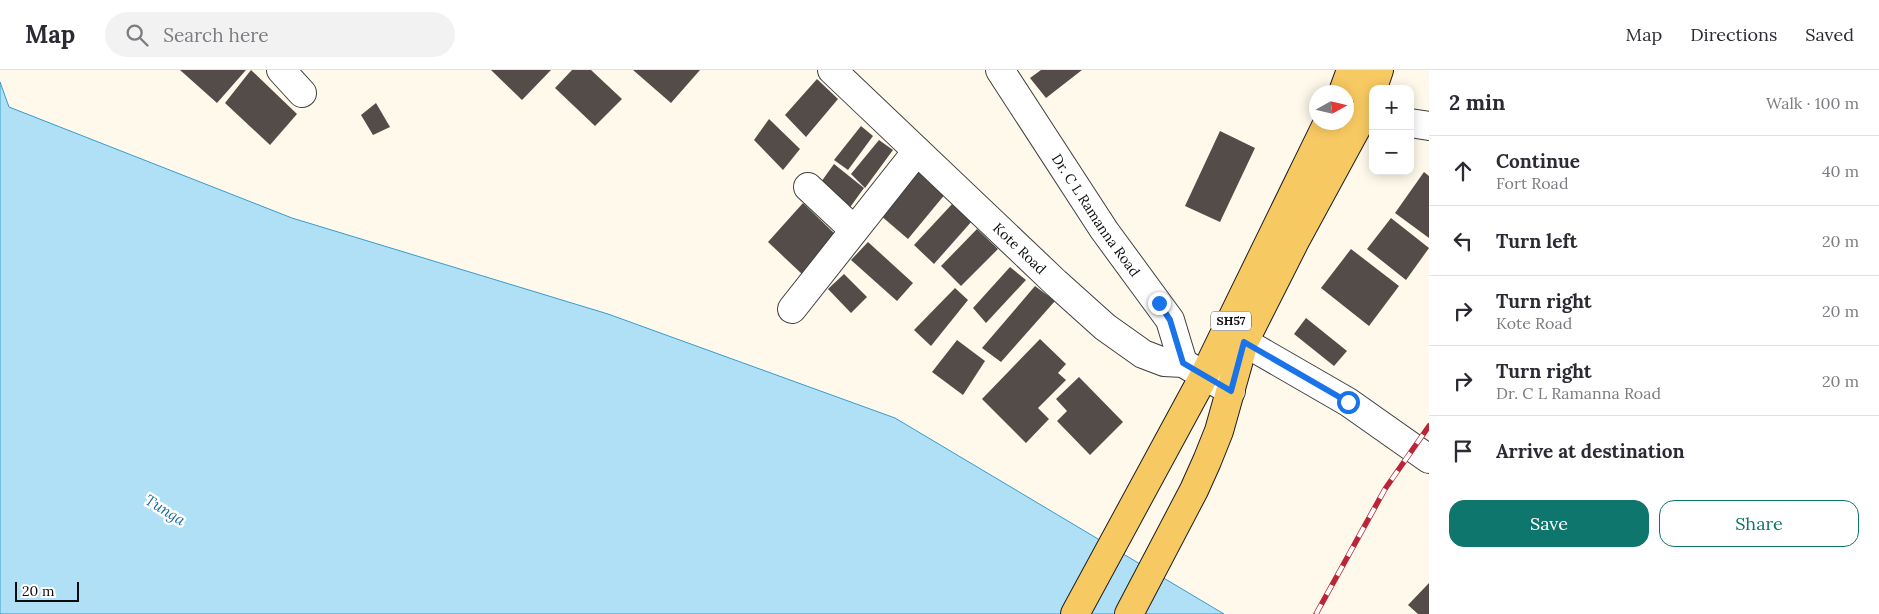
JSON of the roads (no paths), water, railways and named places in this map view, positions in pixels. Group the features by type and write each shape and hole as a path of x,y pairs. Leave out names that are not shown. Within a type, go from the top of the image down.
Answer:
{"main road":[{"path":"1346,85 1351,70"},
{"name":"SH57","path":"1129,614 1207,461 1219,431 1244,342 1296,239 1368,115 1379,70"},
{"name":"SH57","path":"1075,614 1128,517 1194,370 1324,130"}],"street":[{"path":"280,70 302,93"},
{"name":"Kote Road","path":"832,70 1056,283 1105,327 1143,354 1194,370 1231,391"},
{"name":"Dr. C L Ramanna Road","path":"1000,70 1104,230 1170,320 1194,370"},
{"path":"1414,124 1429,126"},
{"path":"792,309 917,151"},
{"path":"808,187 854,230"},
{"path":"1244,342 1348,402 1429,459"}],"water":[{"name":"Tunga","path":"0,82 9,107 292,218 608,314 895,418 1224,614 0,614"}],"railway":[{"path":"1316,614 1385,489 1429,426"}]}
